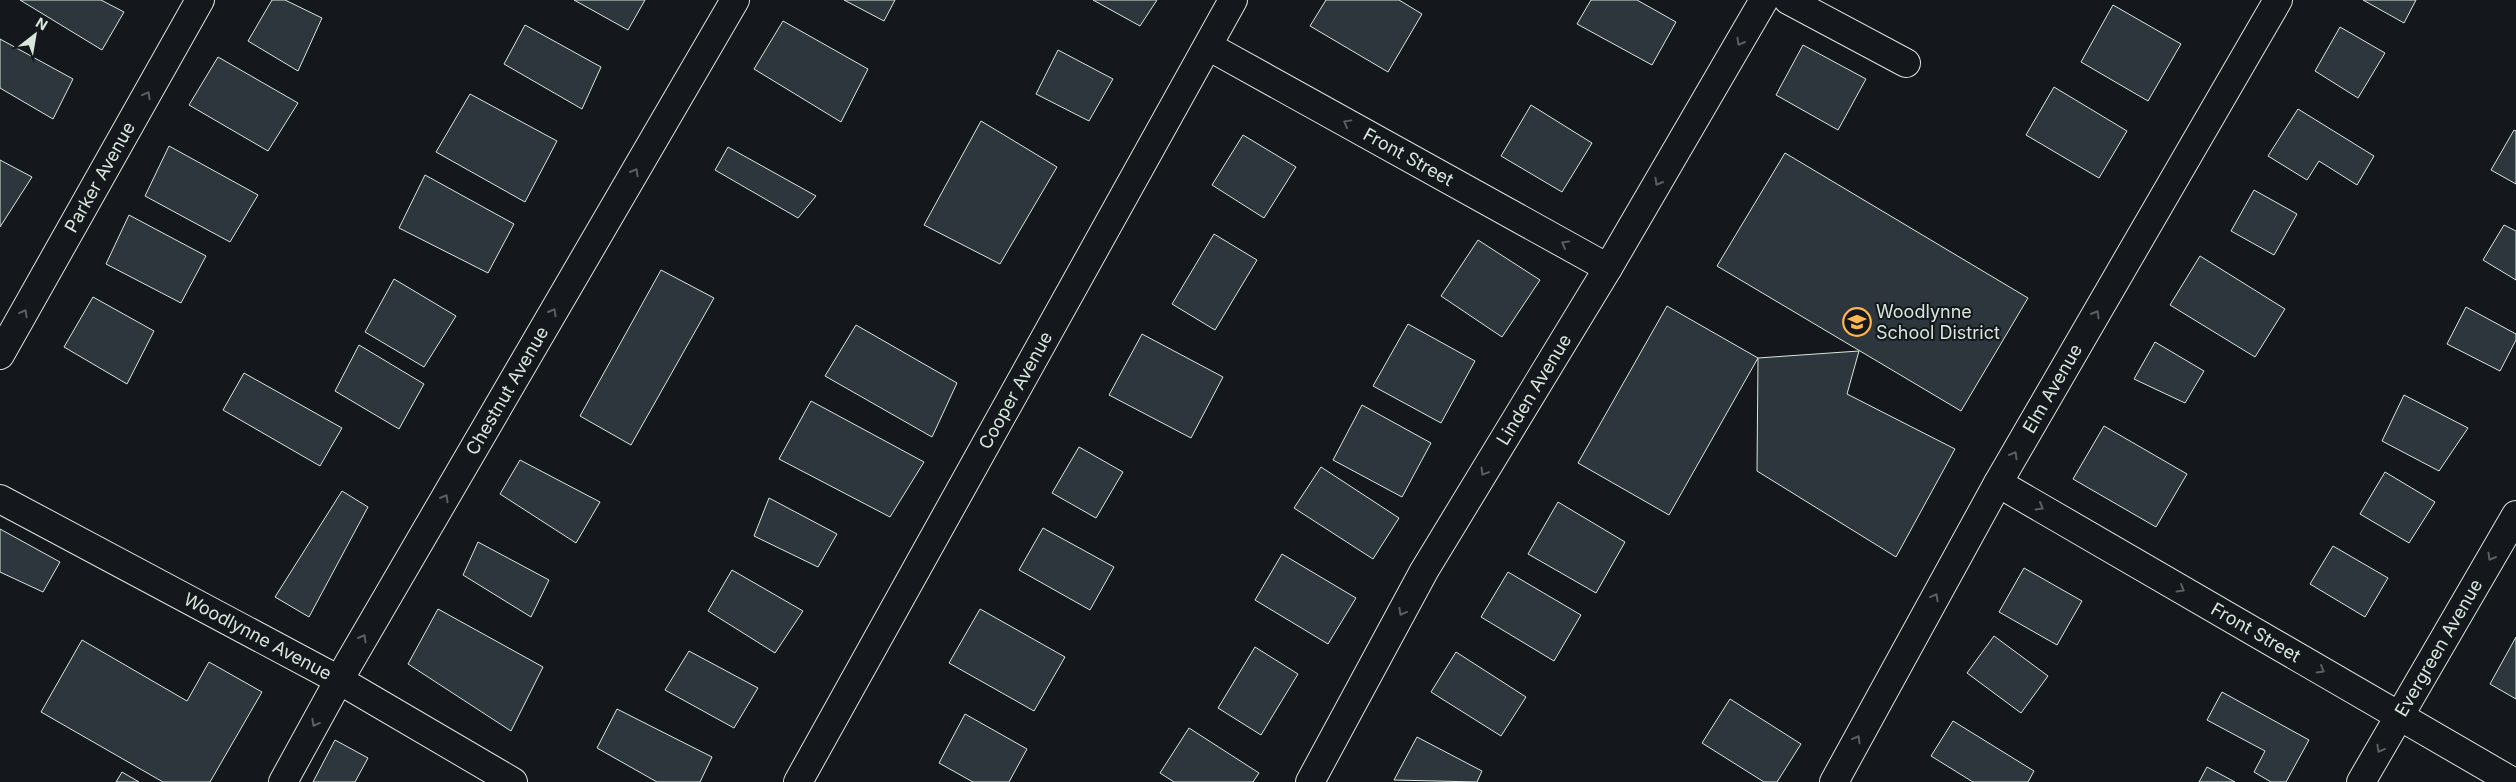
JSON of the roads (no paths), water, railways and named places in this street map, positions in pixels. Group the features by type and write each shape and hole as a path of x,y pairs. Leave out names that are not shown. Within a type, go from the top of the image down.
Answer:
{"street":[{"name":"Parker Avenue","path":"0,355 200,0"},
{"name":"Chestnut Avenue","path":"283,782 338,680 735,0"},
{"name":"Cooper Avenue","path":"798,782 1233,0"},
{"name":"Linden Avenue","path":"1310,782 1424,572 1608,268 1764,0"},
{"path":"1788,0 1906,63"},
{"name":"Elm Avenue","path":"1834,782 1998,483 2278,0"},
{"name":"Front Street","path":"1208,46 1608,268"},
{"name":"Front Street","path":"1998,483 2513,782"},
{"name":"Woodlynne Avenue","path":"0,499 338,680 513,782"},
{"name":"Evergreen Avenue","path":"2362,782 2516,515"}],"place":[{"name":"Woodlynne School District","path":"1857,322"}]}
